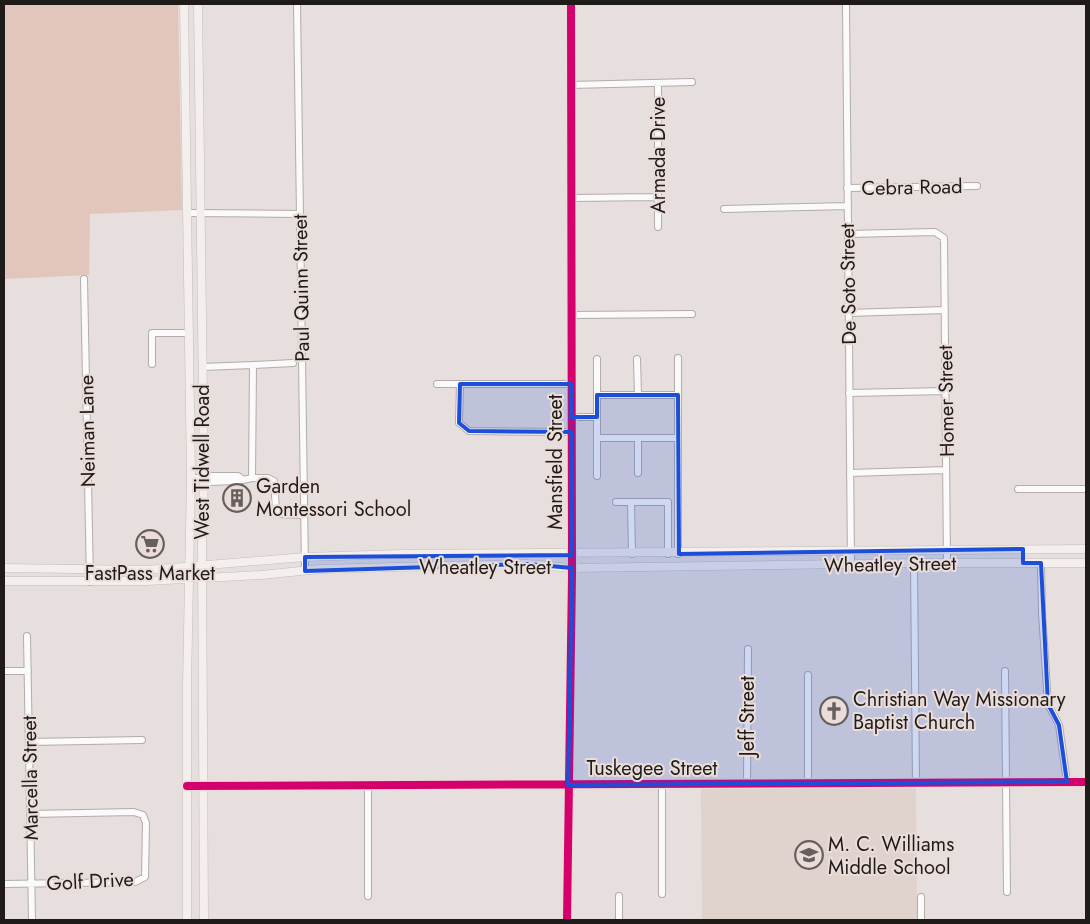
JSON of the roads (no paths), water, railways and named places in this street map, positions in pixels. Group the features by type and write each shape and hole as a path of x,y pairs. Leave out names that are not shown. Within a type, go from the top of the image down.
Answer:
{"main road":[{"name":"West Tidwell Road","path":"184,4 191,478 187,684 188,920"},
{"name":"West Tidwell Road","path":"198,4 201,299 206,366 206,478 202,565 204,920"},
{"path":"186,130 199,132"},
{"path":"189,300 201,299"},
{"path":"1023,549 1023,563"},
{"name":"Wheatley Street","path":"4,568 146,570 305,557 394,554 678,554 1086,549"},
{"path":"758,552 758,567"},
{"path":"394,554 395,567"},
{"path":"483,554 483,566"},
{"path":"668,554 668,567"},
{"name":"Wheatley Street","path":"4,581 90,582 202,578 320,569 526,564 571,568 758,567 914,563 1086,563"},
{"path":"187,684 202,682"},
{"path":"188,867 203,867"}],"street":[{"name":"Paul Quinn Street","path":"297,4 305,571"},
{"name":"Mansfield Street","path":"566,920 572,554 571,4"},
{"name":"De Soto Street","path":"846,4 851,565"},
{"path":"572,85 692,82"},
{"name":"Armada Drive","path":"658,83 658,227"},
{"name":"Cebra Road","path":"848,188 977,186"},
{"path":"572,198 658,197"},
{"path":"724,208 848,206"},
{"path":"188,213 300,214"},
{"name":"Homer Street","path":"848,234 936,232 943,234 947,564"},
{"name":"Neiman Lane","path":"84,279 90,582"},
{"path":"848,313 945,310"},
{"path":"571,315 692,314"},
{"path":"152,364 152,333 189,333"},
{"path":"596,358 597,476"},
{"path":"678,358 678,554"},
{"path":"637,359 638,395"},
{"path":"206,366 293,363"},
{"path":"252,478 253,365"},
{"path":"437,384 571,384"},
{"path":"460,384 459,423 469,431 571,432"},
{"path":"850,393 946,391"},
{"path":"597,395 678,395"},
{"path":"571,417 597,417"},
{"path":"597,438 678,438"},
{"path":"638,438 638,473"},
{"path":"850,473 946,470"},
{"path":"191,478 206,478 209,482 268,478 274,481 276,510 279,514 305,515"},
{"path":"1018,489 1086,489"},
{"path":"616,502 668,502 668,554"},
{"path":"631,502 632,554"},
{"path":"914,563 916,782"},
{"path":"1041,563 1048,704 1059,726 1067,782"},
{"name":"Marcella Street","path":"27,636 32,920"},
{"name":"Jeff Street","path":"747,783 748,649"},
{"path":"4,671 28,671"},
{"path":"1005,671 1007,892"},
{"path":"808,675 808,783"},
{"path":"29,742 142,740"},
{"name":"Tuskegee Street","path":"187,786 1086,782"},
{"path":"662,784 662,894"},
{"path":"368,786 368,896"},
{"name":"Golf Drive","path":"4,884 141,881 146,872 145,818 139,813 30,814"},
{"path":"619,896 619,920"},
{"path":"921,897 921,920"}],"place":[{"name":"Garden Montessori School","path":"237,498"},
{"name":"FastPass Market","path":"150,544"},
{"name":"Christian Way Missionary Baptist Church","path":"834,711"},
{"name":"M. C. Williams Middle School","path":"809,855"}]}
